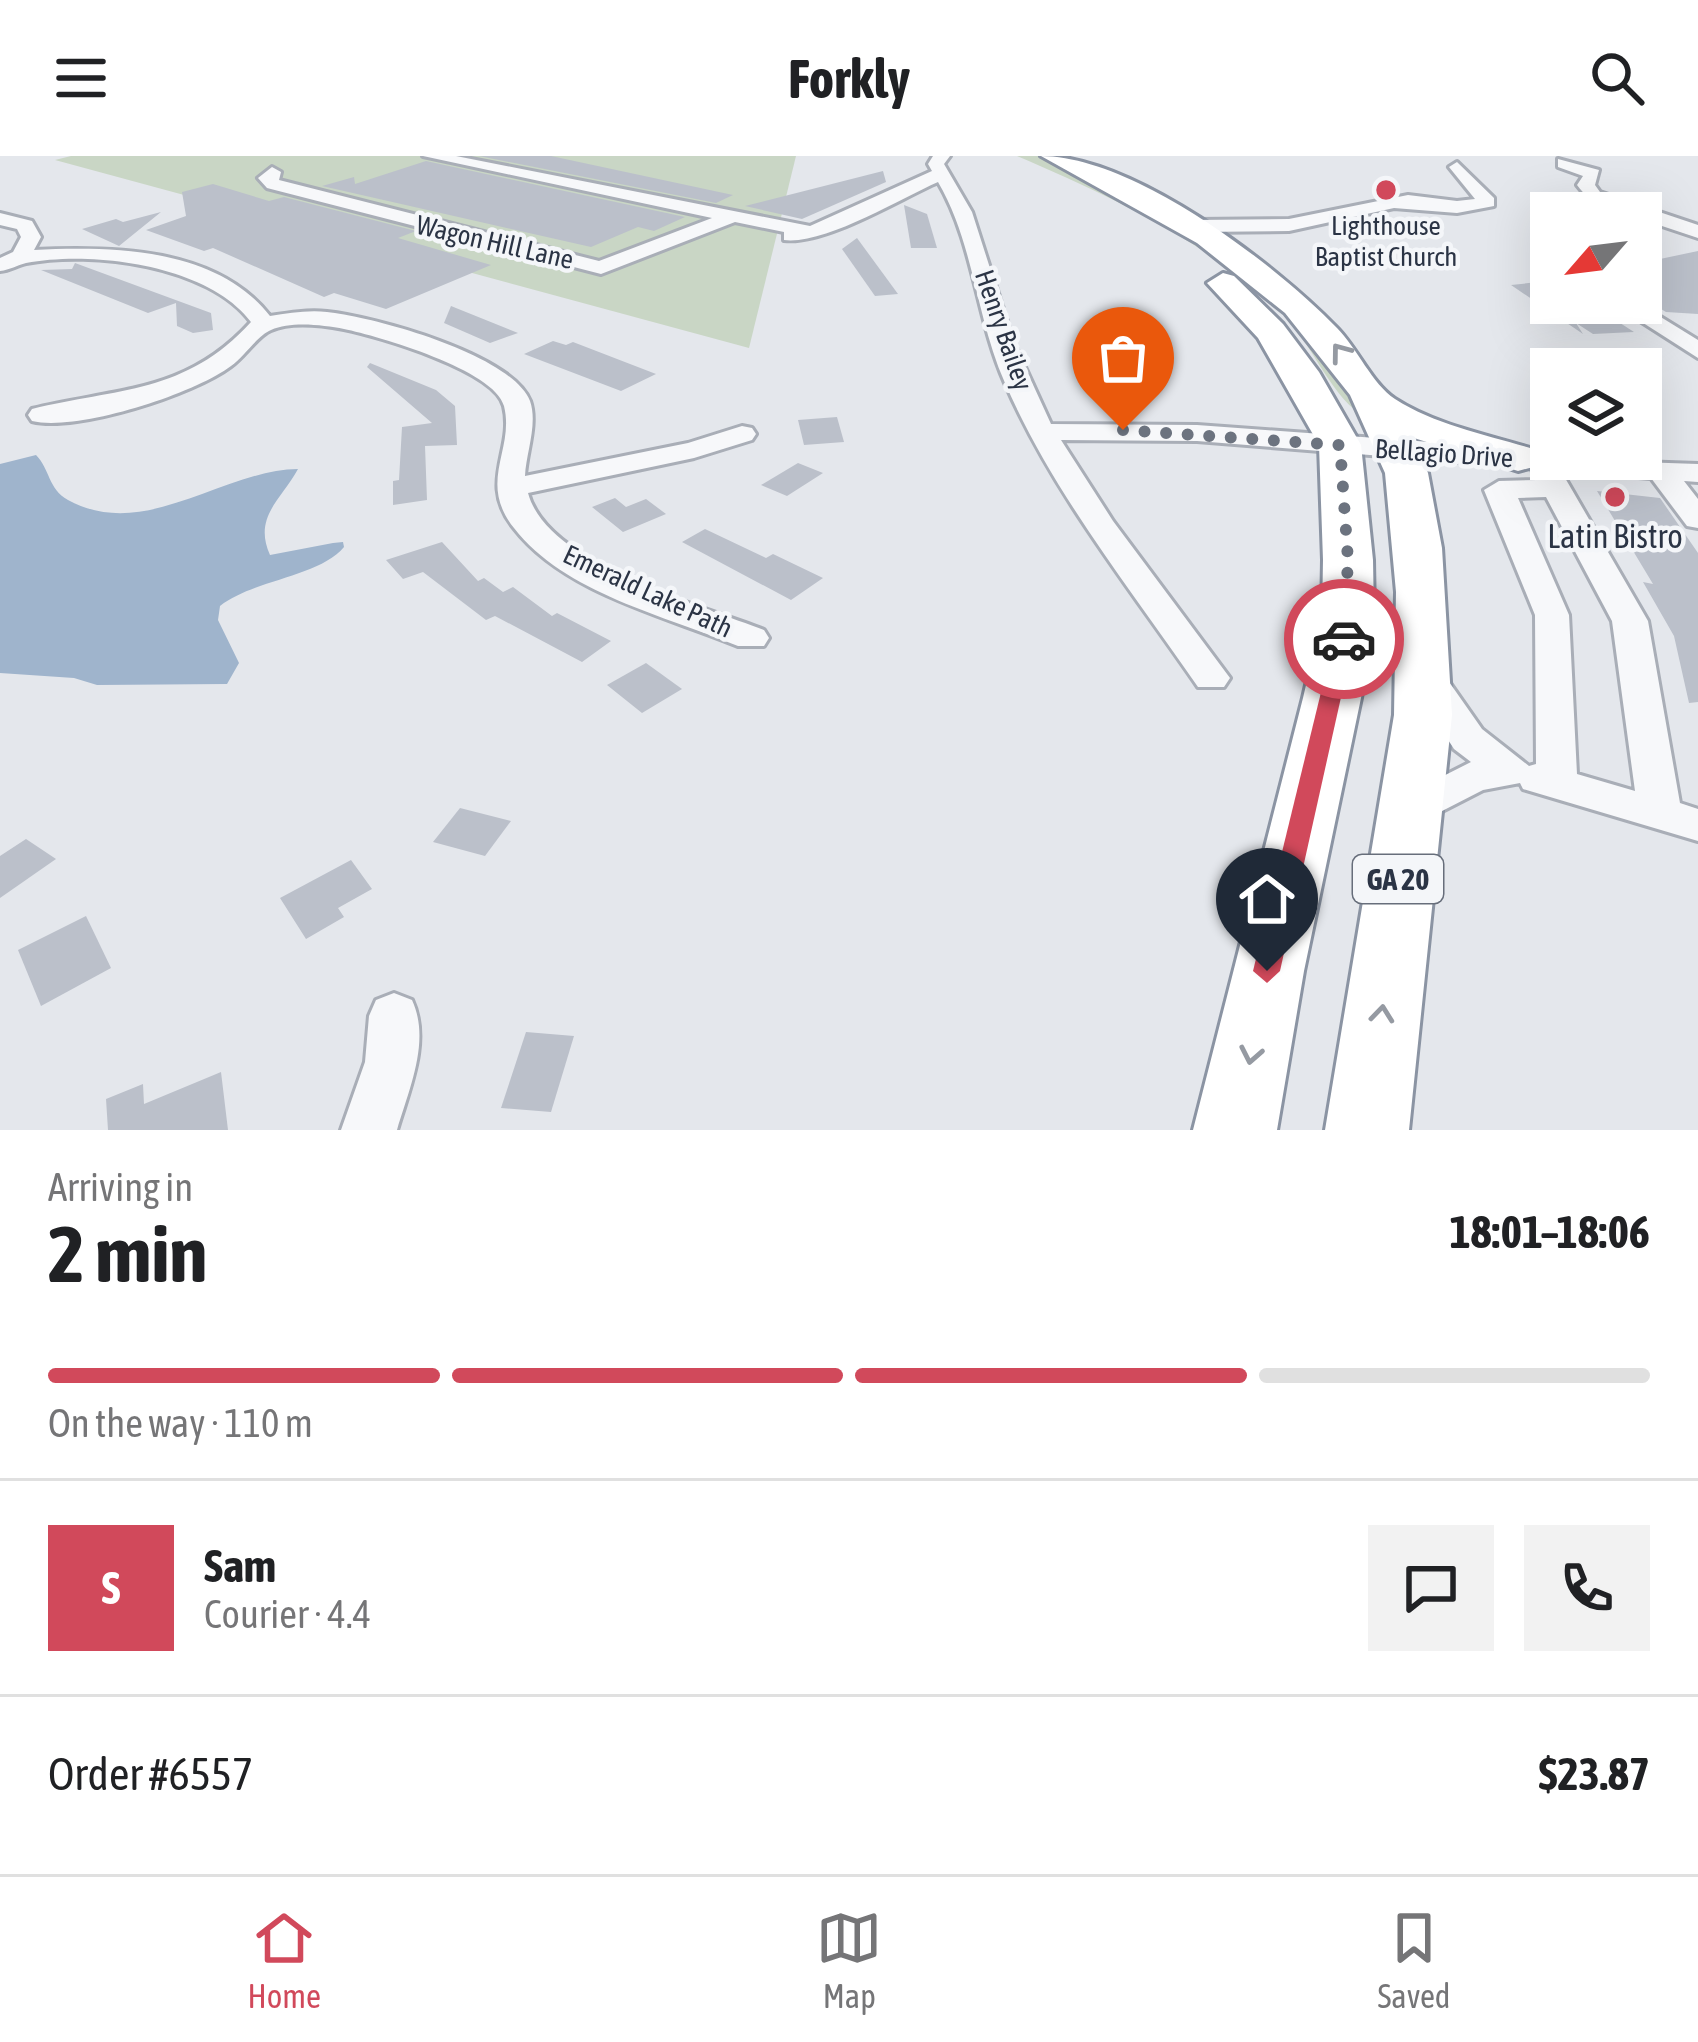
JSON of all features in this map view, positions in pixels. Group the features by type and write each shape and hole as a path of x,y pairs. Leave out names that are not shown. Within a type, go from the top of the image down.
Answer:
{"highway":[{"name":"GA 20","path":"1040,159 1196,226 1256,269 1305,313 1334,342 1416,521 1421,743 1407,813 1367,1130"},
{"name":"GA 20","path":"1040,159 1203,262 1271,332 1300,372 1373,434"},
{"path":"1373,434 1432,431 1530,465"},
{"name":"GA 20","path":"1235,1130 1348,616 1373,434"},
{"path":"1416,521 1444,474 1530,469"}],"street":[{"path":"430,156 789,236 812,232 943,165"},
{"path":"1564,163 1593,174 1590,191 1698,234"},
{"name":"Henry Bailey","path":"943,165 962,207 1012,370 1098,517 1211,678"},
{"path":"1312,205 1354,196 1438,208 1488,202 1457,167"},
{"name":"Wagon Hill Lane","path":"272,172 267,178 273,184 601,268 748,224"},
{"path":"1196,226 1288,225 1395,203"},
{"path":"0,219 25,225 31,237 9,262"},
{"path":"1662,242 1698,234"},
{"path":"9,262 102,253 136,257 239,292 254,304 262,324"},
{"path":"41,415 119,404 168,388 237,351 262,324 324,318 356,324 484,370 506,384 517,401 511,488 675,454 742,434"},
{"path":"1686,335 1698,351"},
{"name":"Bellagio Drive","path":"1046,432 1373,434"},
{"name":"Bellagio Drive","path":"1662,470 1698,473"},
{"name":"Bellagio Drive","path":"1530,473 1499,490 1552,615 1557,782"},
{"path":"1662,473 1698,519"},
{"path":"1545,480 1630,621 1679,819"},
{"name":"Emerald Lake Path","path":"511,488 525,523 543,541 586,568 751,638"},
{"path":"1421,668 1449,718 1468,740 1511,771"},
{"path":"1407,813 1474,776 1511,771 1679,819"},
{"path":"369,1130 391,1062 394,1016"}],"green space":[{"path":"71,156 796,156 749,348 55,160"},
{"path":"1017,156 1044,156 1108,184 1264,285 1348,383 1360,414 1338,392 1281,312 1222,263 1122,204"}],"water":[{"path":"36,455 68,500 97,511 126,513 183,501 269,472 298,469 267,519 270,555 333,543 343,542 344,547 319,565 220,606 218,620 239,663 227,684 97,685 74,678 0,673 0,464"}],"building":[{"path":"479,156 551,156 733,195 716,203"},
{"path":"426,161 685,217 654,231 638,227 591,247 322,186 354,177 355,184"},
{"path":"883,171 886,182 802,219 745,206"},
{"path":"213,184 269,201 284,197 416,231 398,238 491,265 386,309 334,293 324,297 213,248 204,251 146,230 186,216 182,192"},
{"path":"904,205 927,214 937,248 911,248"},
{"path":"161,212 119,246 82,229 116,219 123,222"},
{"path":"857,238 898,294 875,296 842,249"},
{"path":"1698,251 1698,314 1662,310 1662,259"},
{"path":"75,263 211,313 213,330 193,333 177,326 176,303 148,313 41,270 72,269"},
{"path":"1530,283 1530,298 1511,285"},
{"path":"451,306 518,333 490,343 444,323"},
{"path":"1578,324 1622,324 1634,332 1593,334"},
{"path":"553,341 573,342 656,374 621,391 524,354"},
{"path":"370,363 436,390 455,406 457,445 425,446 427,500 393,505 393,481 399,480 402,427 432,423 367,367"},
{"path":"837,417 844,442 804,445 798,420"},
{"path":"798,463 823,473 787,496 761,485"},
{"path":"1597,491 1660,498 1698,553 1698,702 1689,703 1674,636 1643,582 1653,584"},
{"path":"615,498 626,507 646,499 666,514 623,532 592,507"},
{"path":"705,529 823,578 791,600 682,542"},
{"path":"442,542 478,581 484,578 503,592 513,587 552,616 557,613 611,641 582,662 495,616 486,620 423,572 403,579 386,560"},
{"path":"646,663 682,689 642,713 607,685"},
{"path":"460,808 511,821 485,856 433,842"},
{"path":"26,839 56,859 0,898 0,856"},
{"path":"351,860 372,889 338,908 344,917 306,939 280,898"},
{"path":"86,916 111,968 41,1006 18,950"},
{"path":"526,1032 574,1036 551,1112 501,1108"},
{"path":"221,1072 228,1130 108,1130 106,1099 143,1084 144,1104"}],"way so far":[{"path":"1123,430 1340,445 1348,560 1344,639"}],"place":[{"name":"Lighthouse Baptist Church","path":"1386,190"},
{"name":"Latin Bistro","path":"1615,497"}],"route":[{"path":"1267,971 1344,639"}]}
